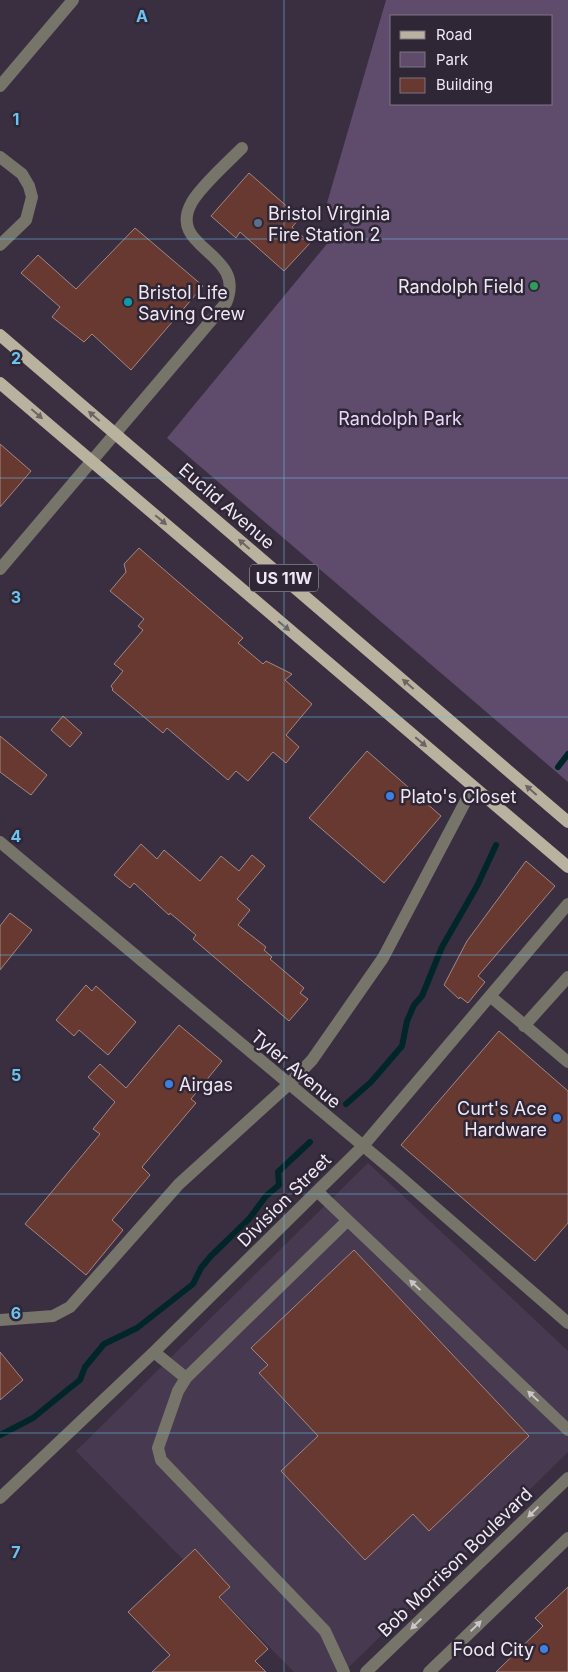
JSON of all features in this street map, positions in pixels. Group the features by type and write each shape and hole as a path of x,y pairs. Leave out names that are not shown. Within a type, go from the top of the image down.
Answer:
{"main road":[{"name":"Euclid Avenue","path":"0,335 568,822"},
{"name":"US 11W","path":"0,383 568,868"}],"street":[{"path":"0,86 73,0"},
{"path":"0,569 226,303 231,292 230,280 225,269 193,239 188,227 187,213 192,201 242,148"},
{"path":"0,157 22,174 29,186 32,197 26,220 0,245"},
{"path":"0,1320 52,1316 70,1307 180,1184 288,1085 312,1060 382,958 473,787"},
{"name":"Tyler Avenue","path":"0,842 362,1147 398,1175 564,1319"},
{"name":"Division Street","path":"0,1498 154,1352 362,1147 568,904"},
{"path":"524,1026 568,977"},
{"path":"490,996 568,1062"},
{"path":"318,1192 568,1430"},
{"path":"344,1672 325,1631 161,1460 158,1448 178,1391 186,1378 347,1221"},
{"path":"564,1319 568,1305"},
{"path":"154,1352 186,1378"},
{"name":"Bob Morrison Boulevard","path":"366,1672 568,1478"},
{"path":"429,1672 568,1538"}],"shaded area":[{"path":"368,1163 568,1351 568,1452 344,1672 294,1672 76,1451"}],"green space":[{"name":"Randolph Park","path":"386,0 568,0 568,782 167,438 345,222 327,203"}],"building":[{"name":"Bristol Virginia Fire Station 2","path":"249,173 300,218 292,227 310,243 284,271 240,232 236,238 211,216"},
{"name":"Bristol Life Saving Crew","path":"135,228 203,286 131,370 92,334 84,342 52,317 60,307 21,273 38,255 76,289"},
{"path":"0,444 31,471 0,507"},
{"path":"139,548 243,638 238,643 263,664 266,661 292,674 285,680 312,704 286,735 299,747 286,763 273,752 248,781 236,771 228,780 167,728 163,733 112,690 111,686 123,671 114,664 143,630 138,626 144,619 110,591 126,572 124,564"},
{"path":"63,716 82,733 70,747 51,730"},
{"path":"0,736 47,775 31,795 0,772"},
{"path":"367,751 441,816 384,883 309,818"},
{"path":"141,844 157,859 164,850 200,881 221,856 239,871 252,855 265,866 237,899 250,910 238,925 266,947 264,950 272,957 270,959 304,988 300,993 308,999 289,1021 193,939 196,935 170,913 169,915 134,883 130,888 114,875"},
{"path":"526,861 555,886 478,976 485,982 468,1003 460,997 459,999 444,985 467,941"},
{"path":"10,913 32,930 0,970 0,926"},
{"path":"86,985 92,991 96,986 136,1022 108,1055 79,1030 74,1036 56,1020"},
{"path":"179,1025 222,1061 191,1099 196,1103 142,1167 150,1175 112,1220 123,1230 86,1275 25,1224 100,1134 93,1129 115,1102 88,1077 100,1064 126,1088"},
{"path":"499,1031 568,1091 568,1223 535,1261 401,1145"},
{"path":"354,1250 529,1436 429,1531 413,1514 365,1560 281,1471 318,1436 259,1373 268,1365 251,1348"},
{"path":"0,1352 23,1380 0,1400"},
{"path":"195,1549 230,1587 219,1597 268,1649 255,1661 266,1672 152,1672 170,1655 128,1612"},
{"name":"Food City","path":"568,1587 568,1672 496,1672 543,1626 535,1618"}],"waterway":[{"path":"558,767 568,754"},
{"path":"346,1104 371,1082 402,1046 407,1021 414,1005 422,996 442,947 477,886 496,845"},
{"path":"0,1435 33,1418 80,1380 85,1367 104,1344 137,1328 193,1284 201,1268 210,1257 249,1219 266,1196 279,1185 278,1172 310,1142"}],"place":[{"name":"Bristol Virginia Fire Station 2","path":"258,223"},
{"name":"Randolph Field","path":"534,286"},
{"name":"Bristol Life Saving Crew","path":"128,302"},
{"name":"Plato's Closet","path":"390,796"},
{"name":"Airgas","path":"169,1084"},
{"name":"Curt's Ace Hardware","path":"557,1118"},
{"name":"Food City","path":"544,1649"}]}
